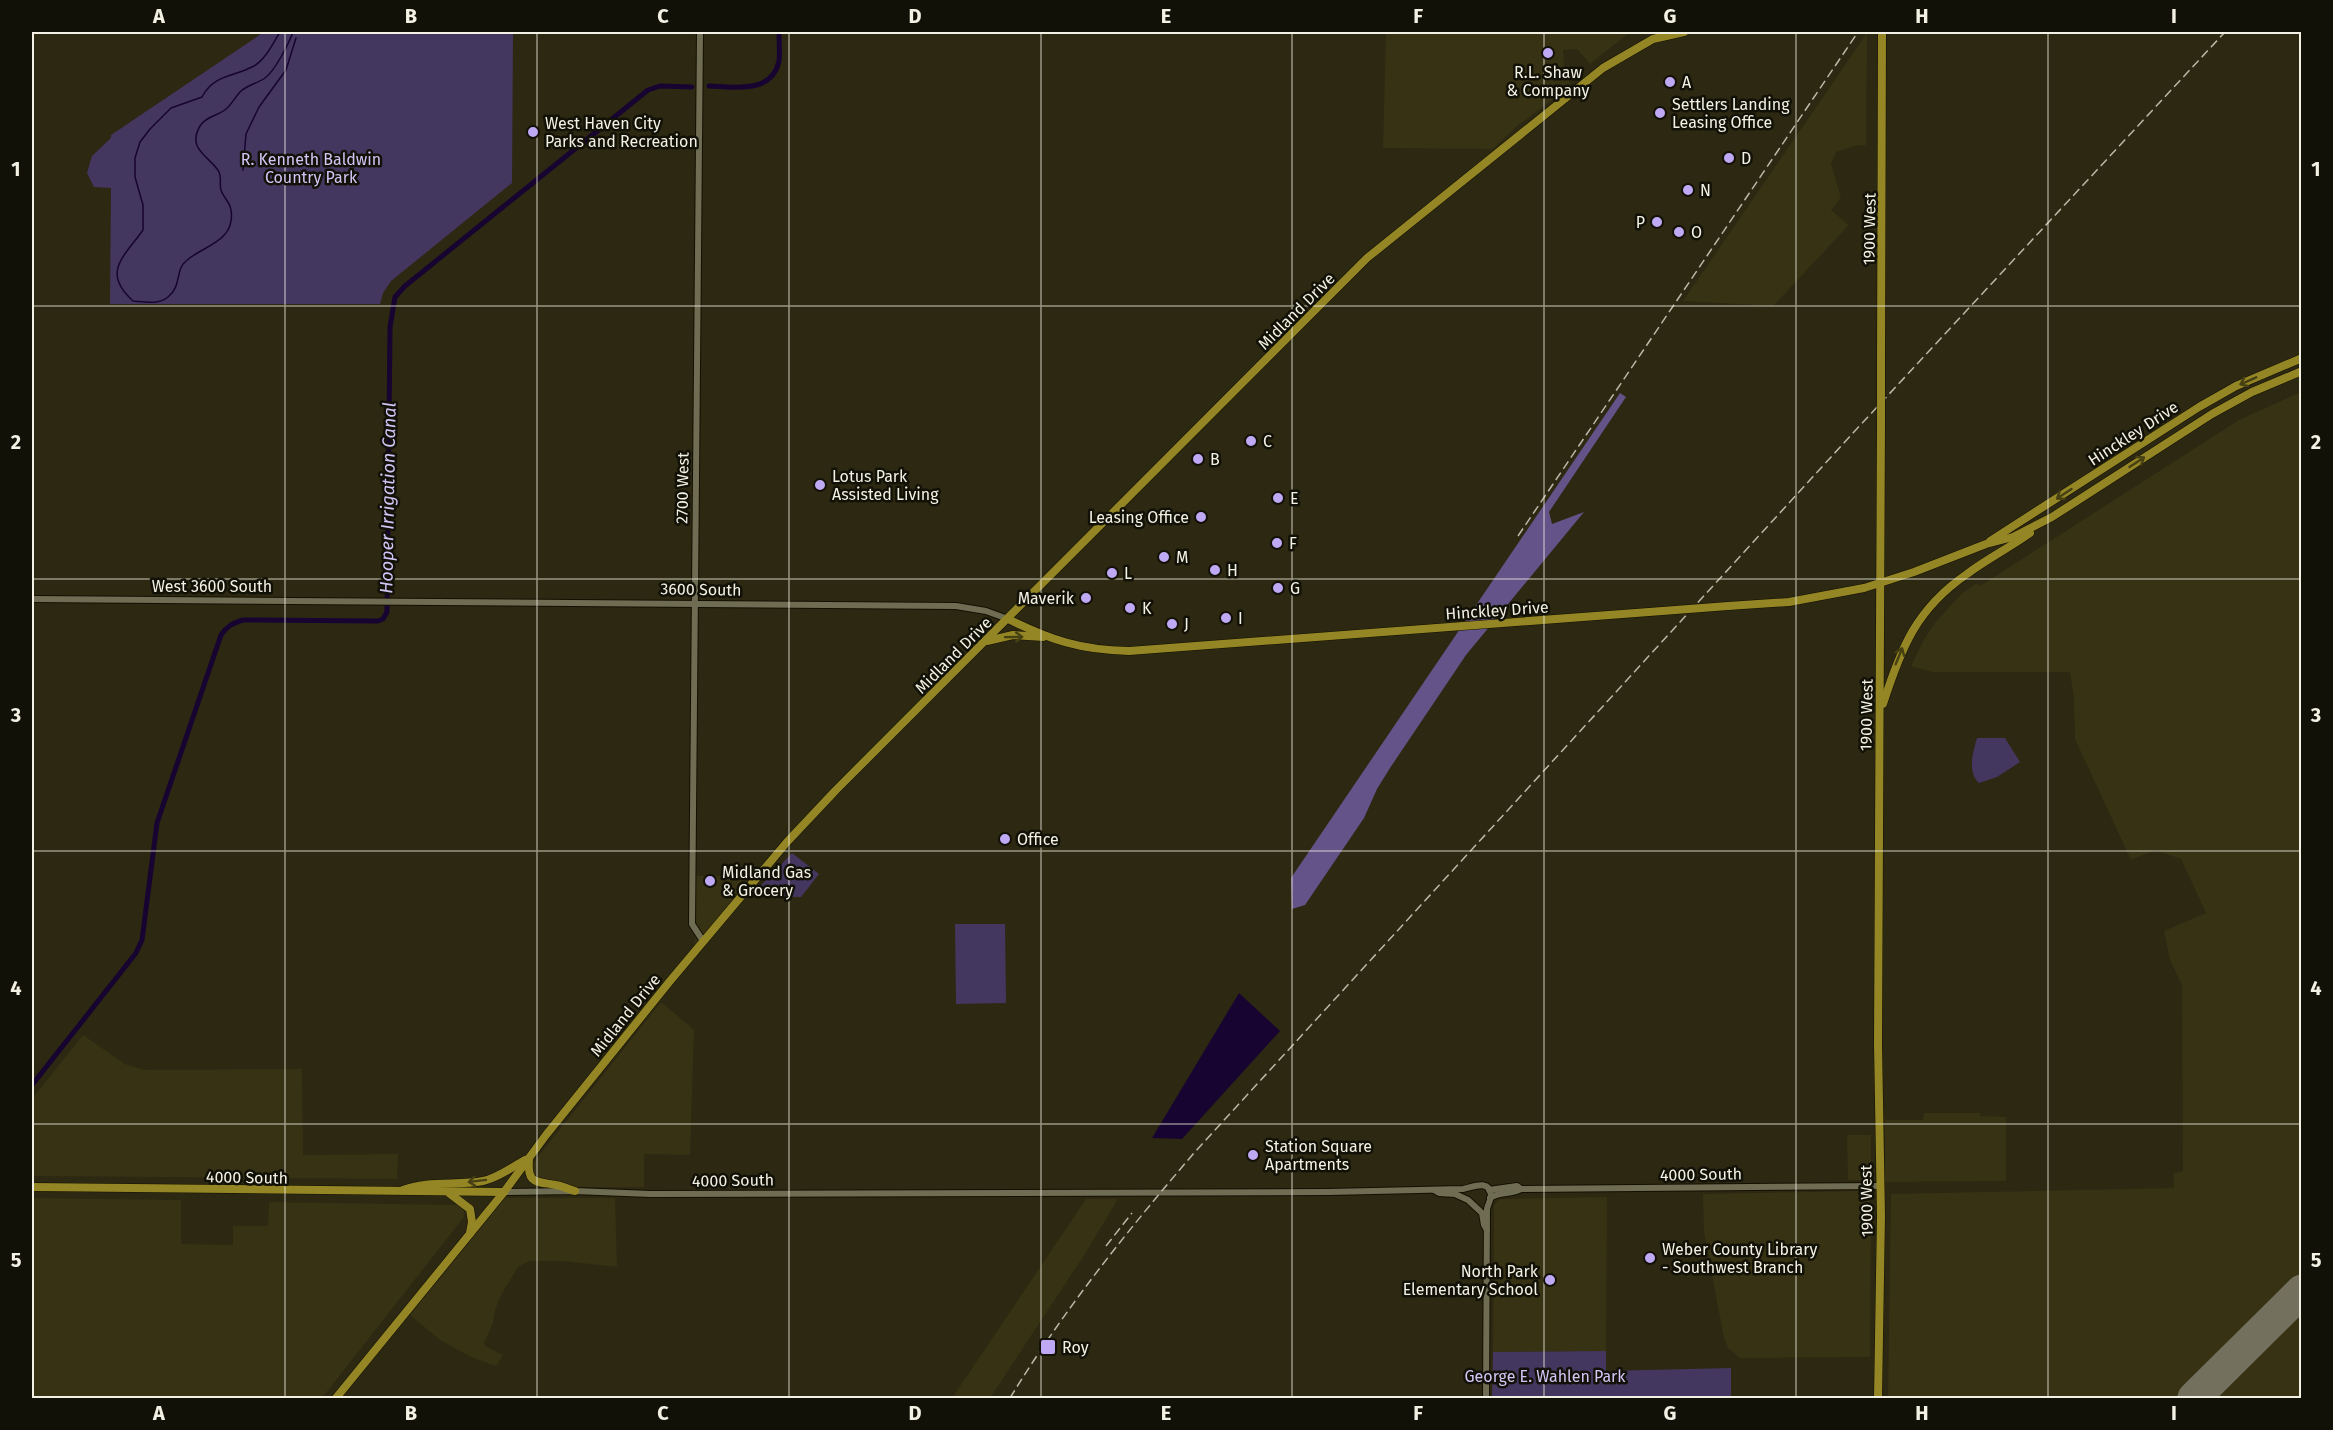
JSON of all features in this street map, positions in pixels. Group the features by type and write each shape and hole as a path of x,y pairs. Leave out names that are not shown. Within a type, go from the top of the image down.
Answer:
{"main road":[{"name":"Midland Drive","path":"336,1398 504,1192 703,941 787,842 985,641 1367,258 1603,68 1652,35 1684,32"},
{"name":"1900 West","path":"1878,1398 1882,32"},
{"name":"Hinckley Drive","path":"1986,544 2199,407 2236,386 2301,358"},
{"name":"Hinckley Drive","path":"1008,619 1044,637 1066,644 1100,650 1129,651 1728,606 1827,596 1864,588 1914,572 1986,544 2013,537 2052,517 2212,414 2252,392 2301,371"},
{"path":"1880,711 1899,655 1922,616 1935,600 1966,574 2021,540 2052,517"},
{"path":"985,641 1013,635 1044,637"},
{"path":"529,1158 528,1173 532,1180 559,1185 575,1191"},
{"path":"398,1192 415,1185 492,1179 529,1158"},
{"name":"4000 South","path":"32,1187 504,1192"},
{"path":"447,1192 470,1209 472,1222 470,1234"}],"street":[{"name":"2700 West","path":"700,32 692,924 703,941"},
{"name":"West 3600 South","path":"32,599 393,601"},
{"name":"3600 South","path":"393,601 956,606 986,611 1008,619"},
{"path":"1486,1398 1487,1230 1482,1214 1471,1205 1467,1192 1478,1184 1489,1190 1487,1230"},
{"name":"4000 South","path":"1489,1190 1517,1186 1521,1189"},
{"name":"4000 South","path":"1489,1201 1502,1193 1516,1192 1521,1189 1880,1186"},
{"name":"4000 South","path":"504,1192 575,1191 650,1194 1470,1188"},
{"name":"4000 South","path":"1434,1190 1438,1193 1455,1194 1468,1200"},
{"path":"1477,1208 1489,1201"}],"shaded area":[{"path":"1386,32 1630,32 1590,64 1577,49 1563,50 1564,65 1571,86 1517,126 1493,149 1383,148"},
{"path":"1867,33 1866,145 1836,152 1831,164 1841,198 1831,210 1849,225 1773,306 1683,301"},
{"path":"2301,392 2301,1398 1888,1398 1891,1194 2174,1188 2174,1173 2183,1171 2182,985 2170,960 2164,931 2206,913 2181,859 2155,850 2131,860 2075,739 2074,698 2070,672 1932,672 1911,666 1934,624 1961,594 1977,583 1980,586 2239,420"},
{"path":"1620,393 1626,397 1549,512 1552,524 1584,512 1466,655 1390,768 1377,789 1364,818 1305,905 1292,909 1291,878"},
{"path":"759,875 695,947 696,876"},
{"path":"1239,993 1280,1031 1182,1139 1152,1138"},
{"path":"661,1002 694,1030 690,1155 644,1154 644,1187 535,1187 525,1173"},
{"path":"83,1035 125,1064 144,1070 302,1069 303,1155 398,1154 397,1179 32,1176 32,1099"},
{"path":"1924,1113 1980,1113 1980,1116 2006,1117 2006,1181 1885,1182 1885,1120 1923,1120"},
{"path":"1847,1135 1871,1135 1871,1180 1848,1180"},
{"path":"1859,1191 1871,1203 1870,1357 1740,1358 1728,1348 1724,1338 1704,1232 1703,1194"},
{"name":"North Park Elementary School","path":"1607,1197 1606,1351 1493,1352 1494,1205 1500,1199"},
{"path":"32,1198 181,1200 181,1244 233,1245 233,1226 268,1226 269,1202 458,1205 462,1207 464,1217 322,1398 32,1398"},
{"path":"505,1198 615,1198 617,1267 562,1261 529,1261 518,1267 501,1295 493,1323 484,1343 485,1346 503,1355 496,1366 471,1357 440,1340 410,1315"},
{"path":"1086,1199 1118,1199 1085,1254 990,1398 952,1398"}],"green space":[{"name":"R. Kenneth Baldwin Country Park","path":"264,32 513,32 512,183 391,281 383,293 380,304 110,304 111,188 94,187 87,173 92,156 111,138 111,135"},
{"path":"1977,738 2005,738 2020,762 1997,777 1979,783 1972,768"},
{"path":"792,853 819,874 801,897 751,896"},
{"path":"955,924 1005,924 1006,1003 956,1004"},
{"name":"George E. Wahlen Park","path":"1606,1351 1606,1371 1731,1368 1731,1398 1492,1398 1493,1352"}],"waterway":[{"path":"280,32 258,63 247,70 218,80 202,97 171,108 140,142 135,158 135,177 143,205 143,230 123,257 117,273 123,291 133,301 156,302 168,297 175,288 186,261 216,242 228,229 231,210 221,190 220,174 201,152 196,141 196,134 205,120 223,111 241,91 269,74 293,32"},
{"name":"Hooper Irrigation Canal","path":"709,86 751,86 769,79 775,72 779,61 779,32"},
{"path":"243,170 246,134 259,107 286,70 296,38"},
{"name":"Hooper Irrigation Canal","path":"32,1085 136,953 142,940 157,823 223,632 231,625 243,620 378,621 383,619 387,612 390,327 395,297 405,286 648,90 660,86 692,87"}],"runway":[{"path":"2194,1398 2302,1291"}],"railway":[{"path":"1518,536 1858,32"},
{"path":"1010,1398 1052,1334 1097,1272 1194,1153 1853,433 2225,32"},
{"path":"1106,1246 1132,1213"}],"place":[{"name":"R.L. Shaw & Company","path":"1548,53"},
{"name":"A","path":"1670,82"},
{"name":"Settlers Landing Leasing Office","path":"1660,113"},
{"name":"West Haven City Parks and Recreation","path":"533,132"},
{"name":"D","path":"1729,158"},
{"name":"N","path":"1688,190"},
{"name":"P","path":"1657,222"},
{"name":"O","path":"1679,232"},
{"name":"C","path":"1251,441"},
{"name":"B","path":"1198,459"},
{"name":"Lotus Park Assisted Living","path":"820,485"},
{"name":"E","path":"1278,498"},
{"name":"Leasing Office","path":"1201,517"},
{"name":"F","path":"1277,543"},
{"name":"M","path":"1164,557"},
{"name":"H","path":"1215,570"},
{"name":"L","path":"1112,573"},
{"name":"G","path":"1278,588"},
{"name":"Maverik","path":"1086,598"},
{"name":"K","path":"1130,608"},
{"name":"I","path":"1226,618"},
{"name":"J","path":"1172,624"},
{"name":"Office","path":"1005,839"},
{"name":"Midland Gas & Grocery","path":"710,881"},
{"name":"Station Square Apartments","path":"1253,1155"},
{"name":"Weber County Library - Southwest Branch","path":"1650,1258"},
{"name":"North Park Elementary School","path":"1550,1280"},
{"name":"Roy","path":"1048,1347"}]}
